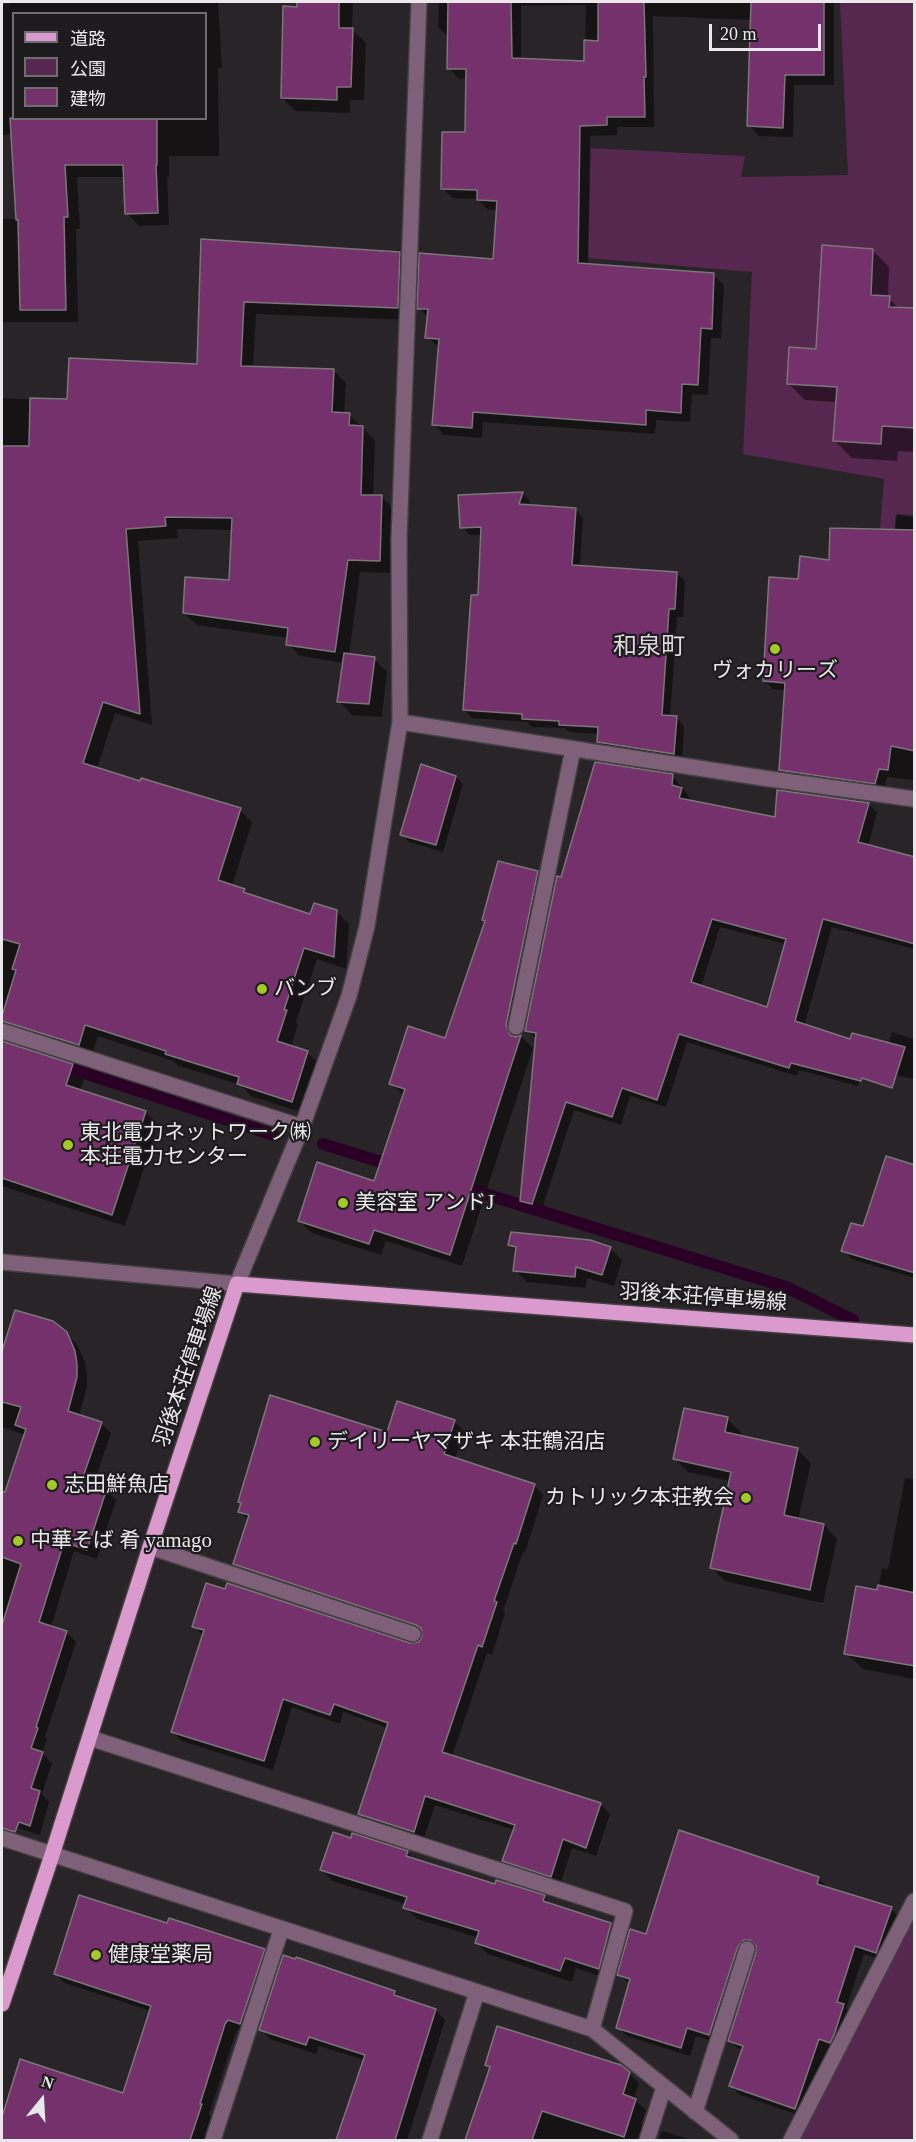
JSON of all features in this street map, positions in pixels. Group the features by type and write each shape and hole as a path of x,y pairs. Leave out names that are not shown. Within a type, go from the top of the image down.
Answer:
{"main road":[{"name":"羽後本荘停車場線","path":"2,2004 237,1284 915,1335"}],"street":[{"path":"2,1263 237,1284 302,1127 349,996 364,936 400,722 399,539 419,2"},
{"path":"400,722 915,799"},
{"path":"516,1027 573,749"},
{"path":"2,1031 302,1127"},
{"path":"150,1547 413,1634"},
{"path":"90,1738 626,1911 591,2029"},
{"path":"2,1838 591,2029 731,2140"},
{"path":"791,2140 915,1901"},
{"path":"213,2140 281,1930"},
{"path":"695,2112 747,1949"},
{"path":"430,2140 477,1992"},
{"path":"647,2140 664,2087"}],"green space":[{"path":"840,2 914,2 914,515 896,514 885,605 871,641 884,479 743,454 752,272 588,258 591,148 745,156 741,177 848,175"},
{"path":"914,1907 914,2140 790,2140"}],"building":[{"path":"297,2 339,2 339,28 353,28 351,87 337,87 337,100 281,98 283,6 297,7"},
{"path":"448,2 511,2 512,58 584,61 584,40 598,41 598,2 644,2 645,117 607,117 607,125 580,126 578,263 714,273 712,329 701,328 698,385 682,384 681,413 646,410 646,425 473,412 472,428 432,425 439,339 425,338 428,309 417,309 419,253 493,259 497,201 477,200 477,190 441,189 442,132 465,132 466,69 447,69"},
{"path":"751,2 824,2 824,75 785,75 783,128 747,126"},
{"path":"10,118 12,120 157,120 158,213 125,214 123,165 65,165 68,217 64,217 66,310 20,310 18,220 16,220"},
{"path":"201,239 400,252 398,308 244,302 241,366 334,369 332,412 350,413 349,425 363,426 361,495 382,495 380,561 348,560 335,652 286,645 288,628 183,613 185,577 229,580 232,518 165,517 166,526 126,529 140,714 103,702 83,763 241,808 218,880 245,889 243,892 310,914 314,903 337,910 334,957 304,948 284,1010 287,1010 277,1041 308,1051 292,1102 237,1084 239,1077 165,1054 166,1051 85,1025 79,1045 2,1021 16,970 12,969 20,944 2,939 2,446 29,446 30,398 67,399 69,358 197,364"},
{"path":"822,245 873,249 871,295 890,296 889,307 915,308 915,428 882,426 881,444 833,441 837,387 787,384 789,347 816,349"},
{"path":"523,492 519,504 576,508 572,565 677,572 675,609 669,609 662,715 677,716 674,754 597,742 598,727 559,725 559,721 522,719 522,714 463,710 471,595 478,595 481,527 460,528 458,495"},
{"path":"830,528 915,530 915,751 891,746 888,770 879,769 875,784 779,770 785,683 763,681 769,577 798,579 800,556 829,560"},
{"path":"344,653 375,657 369,704 337,702"},
{"path":"595,762 673,774 672,785 682,788 679,798 775,817 777,790 869,803 858,842 915,857 915,944 823,919 795,1021 850,1039 852,1033 905,1047 892,1088 862,1078 861,1081 791,1063 789,1068 679,1034 657,1100 622,1088 612,1117 566,1102 532,1204 520,1201 536,1033 525,1031 557,876 561,877","holes":["712,919 786,939 767,1007 691,982"]},
{"path":"421,764 456,776 436,845 400,835"},
{"path":"498,861 538,871 506,1025 510,1035 515,1037 521,1035 450,1255 374,1230 369,1244 298,1221 317,1162 374,1181 405,1089 389,1084 408,1026 445,1038 485,921 482,920"},
{"name":"東北電力ネットワーク㈱ 本荘電力センター","path":"2,1041 73,1064 66,1085 146,1111 112,1215 2,1178"},
{"path":"886,1156 915,1165 915,1273 841,1251 851,1223 863,1226"},
{"path":"511,1232 590,1240 611,1247 602,1275 576,1267 575,1277 513,1271 516,1247 508,1245"},
{"path":"15,1310 53,1321 67,1332 75,1351 77,1364 77,1377 68,1411 102,1422 82,1480 107,1488 87,1550 64,1542 39,1622 67,1631 31,1748 43,1752 31,1788 40,1791 30,1826 19,1822 15,1832 2,1828 2,1625 21,1564 2,1557 2,1492 5,1492 26,1429 15,1425 21,1407 2,1402 2,1351"},
{"path":"270,1395 387,1432 397,1401 455,1420 444,1454 535,1484 516,1544 514,1543 494,1601 497,1602 482,1647 478,1645 442,1752 601,1803 586,1848 563,1839 551,1877 502,1861 515,1825 425,1796 414,1832 358,1814 388,1723 334,1704 330,1715 283,1699 264,1761 171,1732 204,1630 192,1627 206,1583 225,1589 227,1583 410,1643 419,1642 422,1636 421,1628 416,1625 233,1564 249,1515 238,1512 241,1503 238,1502"},
{"path":"684,1408 728,1417 725,1432 798,1448 784,1515 824,1524 810,1590 710,1568 731,1472 673,1459"},
{"path":"878,1585 915,1593 915,1666 844,1654 856,1586 877,1590"},
{"path":"679,1830 819,1877 817,1884 892,1907 876,1953 855,1946 837,2002 844,2004 834,2035 830,2043 819,2039 795,2109 729,2086 743,2046 728,2041 756,1952 756,1946 750,1940 744,1940 738,1946 709,2035 687,2028 681,2048 616,2028 630,1979 617,1975 630,1929 646,1934"},
{"path":"333,1832 351,1838 352,1833 408,1851 406,1856 495,1884 496,1880 545,1895 543,1901 611,1923 599,1969 565,1958 560,1971 475,1943 479,1931 403,1908 407,1897 320,1870"},
{"path":"79,1895 167,1923 169,1918 265,1949 240,2024 228,2020 225,2024 190,2140 2,2140 2,2117 20,2059 123,2093 151,2006 54,1974"},
{"path":"283,1955 295,1959 296,1957 395,1991 394,1995 436,2009 395,2140 336,2140 365,2055 309,2037 306,2045 259,2030"},
{"path":"497,2026 621,2065 630,2072 623,2094 636,2099 624,2137 542,2111 532,2140 465,2140 490,2067 485,2065"}],"waterway":[{"path":"57,1064 274,1135"},
{"path":"323,1144 394,1166"},
{"path":"456,1185 786,1287 853,1320"}],"place":[{"name":"ヴォカリーズ","path":"775,649"},
{"name":"バンブ","path":"262,989"},
{"name":"東北電力ネットワーク㈱ 本荘電力センター","path":"68,1145"},
{"name":"美容室 アンドJ","path":"343,1203"},
{"name":"デイリーヤマザキ 本荘鶴沼店","path":"315,1442"},
{"name":"志田鮮魚店","path":"52,1485"},
{"name":"カトリック本荘教会","path":"746,1498"},
{"name":"中華そば 肴 yamago","path":"18,1541"},
{"name":"健康堂薬局","path":"96,1955"}],"district":[{"name":"和泉町","path":"649,648"}]}
